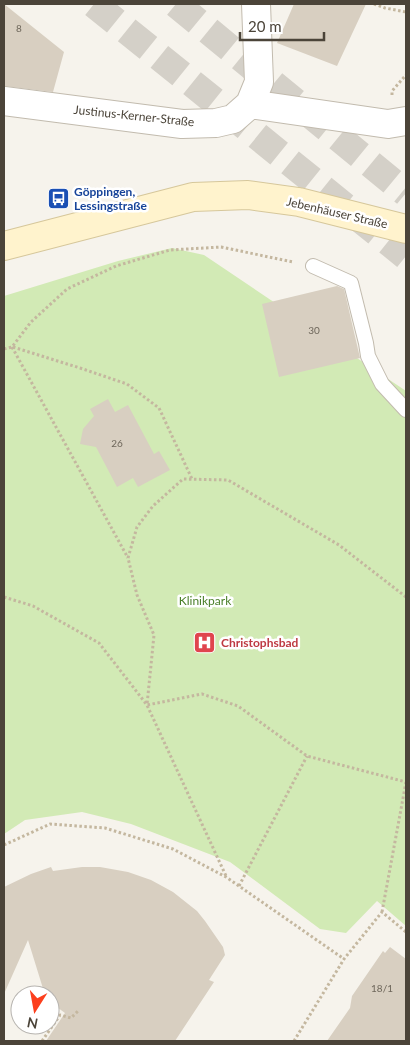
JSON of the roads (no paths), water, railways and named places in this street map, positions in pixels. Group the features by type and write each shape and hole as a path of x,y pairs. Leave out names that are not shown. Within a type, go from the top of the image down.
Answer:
{"main road":[{"name":"Jebenhäuser Straße","path":"4,246 193,197 230,195 248,195 300,202 406,229"}],"street":[{"path":"256,4 259,82 250,104 397,122"},
{"name":"Justinus-Kerner-Straße","path":"4,101 182,124 216,123 233,120 250,104"}],"lane":[{"path":"313,266 351,283 368,356 382,384 406,410"}],"tunnel":[{"path":"94,4 406,256"},
{"path":"176,4 406,193"}],"place":[{"name":"Göppingen, Lessingstraße","path":"58,199"},
{"name":"Christophsbad","path":"205,643"}],"park label":[{"name":"Klinikpark","path":"205,601"}]}
